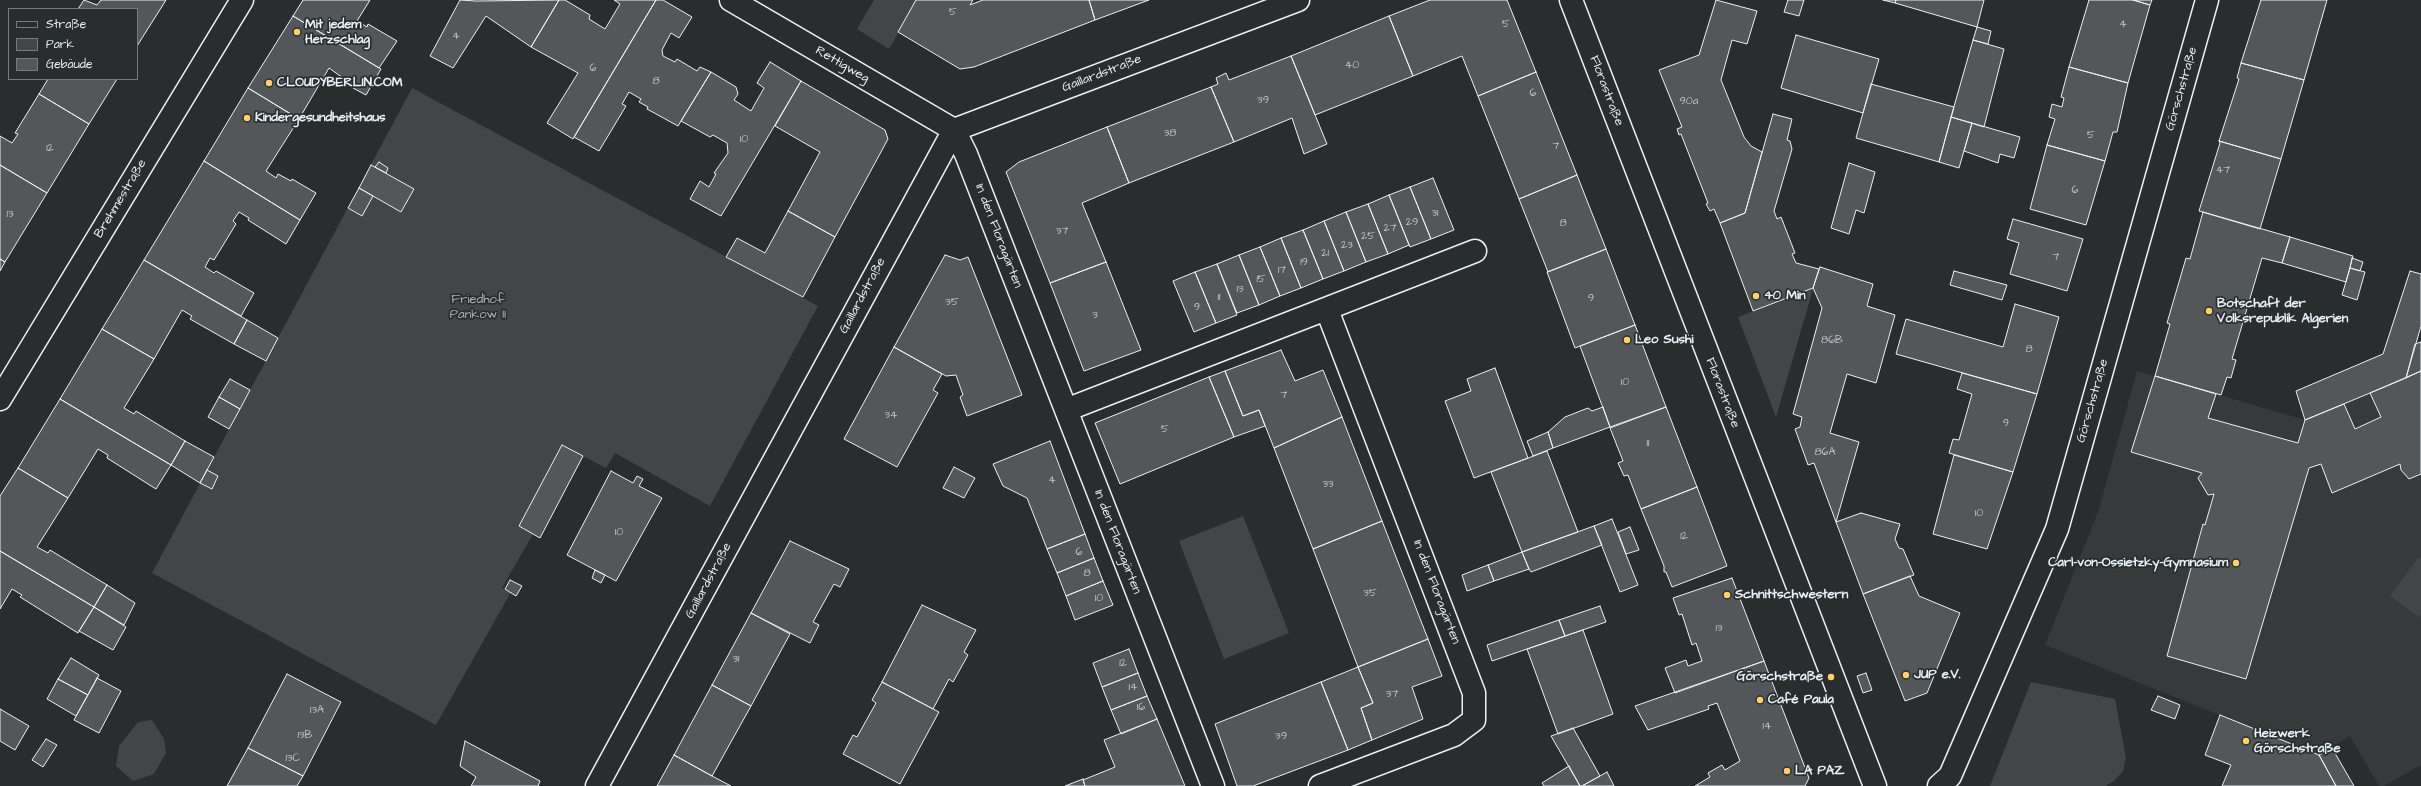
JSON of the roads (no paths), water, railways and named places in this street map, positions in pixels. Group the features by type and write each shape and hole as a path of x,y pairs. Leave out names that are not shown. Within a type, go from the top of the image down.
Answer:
{"street":[{"name":"Brehmestraße","path":"0,399 242,0"},
{"name":"Rettigweg","path":"731,0 954,130"},
{"name":"Gaillardstraße","path":"597,786 954,130 1298,0"},
{"name":"Florastraße","path":"1571,0 1875,786"},
{"name":"Görschstraße","path":"1939,786 1950,776 2057,529 2207,0"},
{"name":"In den Floragärten","path":"954,130 966,154 1213,786"},
{"path":"1066,410 1327,310 1475,251"},
{"name":"In den Floragärten","path":"1320,786 1454,735 1474,720 1474,693 1327,310"}],"place":[{"name":"Mit jedem Herzschlag","path":"297,32"},
{"name":"CLOUDYBERLIN.COM","path":"269,83"},
{"name":"Kindergesundheitshaus","path":"247,118"},
{"name":"40 Min","path":"1756,296"},
{"name":"Botschaft der Volksrepublik Algerien","path":"2209,311"},
{"name":"Leo Sushi","path":"1627,340"},
{"name":"Carl-von-Ossietzky-Gymnasium","path":"2236,563"},
{"name":"Schnittschwestern","path":"1727,595"},
{"name":"JUP e.V.","path":"1906,675"},
{"name":"Görschstraße","path":"1831,677"},
{"name":"Café Paula","path":"1760,700"},
{"name":"Heizwerk Görschstraße","path":"2246,741"},
{"name":"LA PAZ","path":"1787,771"}],"park label":[{"name":"Friedhof Pankow II","path":"478,308"}]}
